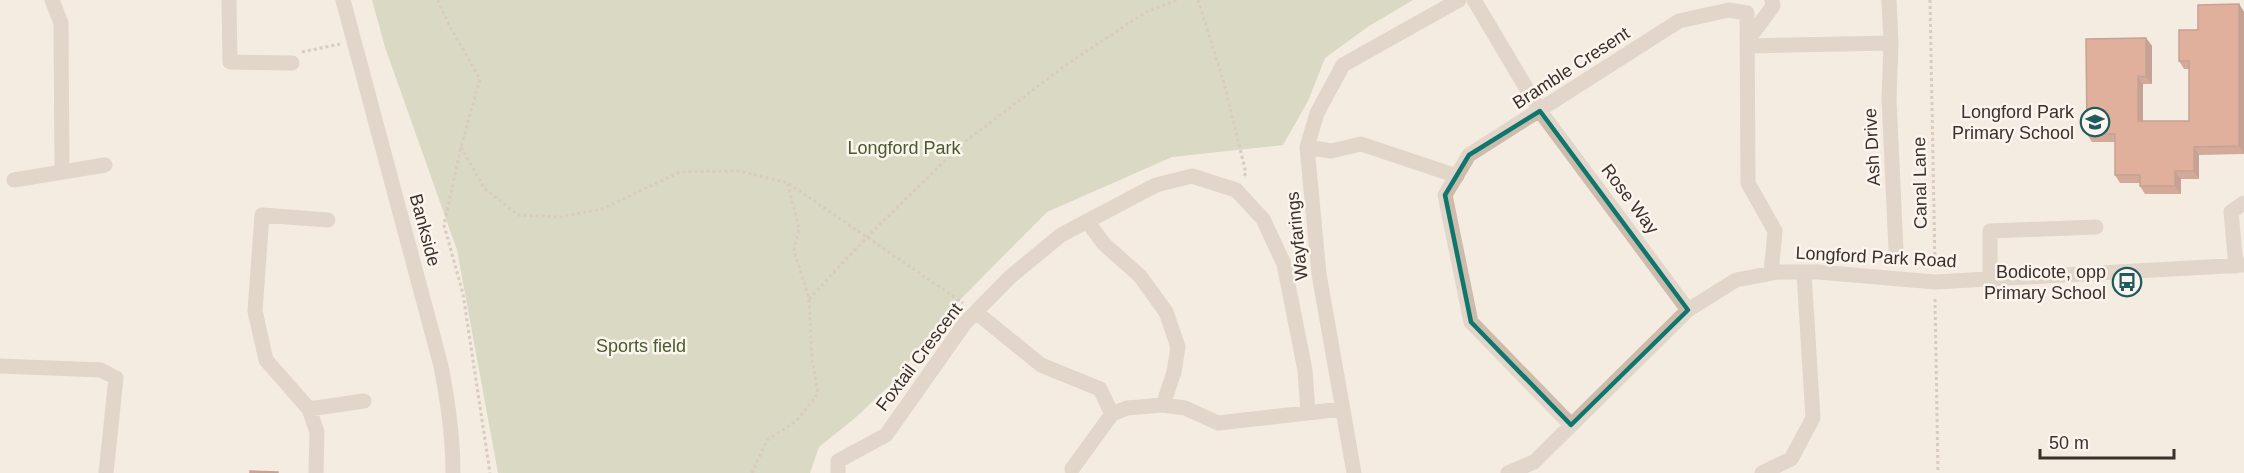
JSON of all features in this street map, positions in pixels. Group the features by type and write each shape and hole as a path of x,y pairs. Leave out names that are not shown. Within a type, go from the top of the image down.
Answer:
{"street":[{"path":"52,0 61,23 62,171"},
{"path":"229,0 230,62 292,63"},
{"name":"Bankside","path":"343,0 441,366 449,414 453,473"},
{"path":"1456,176 1361,144 1331,152 1307,147 1317,113 1343,64 1459,0"},
{"name":"Rose Way","path":"1474,0 1540,111 1688,310"},
{"path":"1747,43 1773,6 1772,0"},
{"name":"Ash Drive","path":"1888,0 1891,43 1889,99 1896,250"},
{"name":"Bramble Cresent","path":"1571,425 1471,322 1445,195 1469,156 1679,21 1729,10 1747,13 1748,183 1775,231 1771,273"},
{"path":"1747,43 1891,43"},
{"name":"Wayfarings","path":"1307,147 1319,274 1354,473"},
{"path":"14,180 105,165"},
{"name":"Foxtail Crescent","path":"838,473 838,461 886,435 965,323 1010,277 1060,235 1156,185 1192,176 1236,190 1263,219 1284,264 1305,370 1308,413"},
{"path":"2240,266 2239,241 2231,212 2244,203"},
{"path":"316,473 317,432 309,409 266,360 255,311 262,215 328,220"},
{"path":"1087,221 1104,244 1140,276 1166,312 1178,347 1174,372 1162,405"},
{"path":"1990,279 1990,231 2096,227"},
{"name":"Longford Park Road","path":"1508,473 1536,467 1571,425 1688,310 1736,280 1771,273 1818,272 1935,282 2240,266"},
{"path":"1762,473 1791,459 1813,418 1804,273"},
{"path":"977,313 1041,365 1100,389 1112,414"},
{"path":"0,366 101,370 116,378 106,473"},
{"path":"309,409 364,401"},
{"path":"1071,472 1112,414 1127,408 1162,405 1185,408 1218,423 1342,409"}],"path":[{"path":"438,0 448,23 480,78 461,147 444,225 463,294 490,473"},
{"path":"809,299 866,238 961,145 1067,64 1146,12 1177,0"},
{"path":"1198,0 1224,83 1246,173 1236,190"},
{"name":"Canal Lane","path":"1930,0 1938,473"},
{"path":"292,63 296,53 354,42"},
{"path":"461,147 484,188 518,215 560,217 602,209 680,172 739,171 788,183 977,313"},
{"path":"752,473 767,440 796,421 818,394 812,359 809,299 794,250 799,229 788,183"}],"highlighted area":[{"path":"1540,111 1688,310 1571,425 1471,322 1445,195 1469,155"}],"green space":[{"name":"Longford Park","path":"372,0 1413,0 1369,26 1325,58 1308,101 1283,145 1172,157 1047,212 950,310 890,385 855,418 819,447 810,473 498,473 457,250 385,47"}],"building":[{"path":"2239,4 2239,146 2194,147 2194,171 2175,171 2175,186 2140,186 2140,175 2115,175 2115,134 2087,134 2086,39 2146,38 2146,77 2138,76 2138,121 2189,121 2189,61 2179,61 2179,30 2198,30 2198,5"},
{"path":"250,471 278,472 278,473 250,473"}],"place":[{"name":"Longford Park Primary School","path":"2095,122"},
{"name":"Bodicote, opp Primary School","path":"2127,282"}],"park label":[{"name":"Sports field","path":"641,346"}]}
